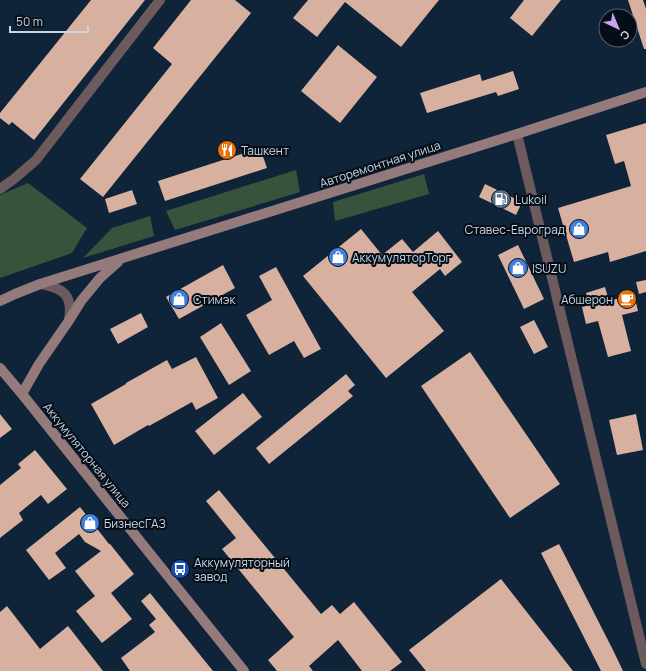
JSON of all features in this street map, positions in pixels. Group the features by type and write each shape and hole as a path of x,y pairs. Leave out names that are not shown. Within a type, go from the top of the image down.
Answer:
{"street":[{"path":"0,189 36,160 160,0"},
{"name":"Авторемонтная улица","path":"121,259 646,92"},
{"path":"517,134 646,664"},
{"path":"0,301 40,284 121,259"},
{"path":"22,394 39,364 82,301 100,278 121,259"},
{"path":"40,284 61,290 66,295 70,302 71,309 68,322"},
{"name":"Аккумуляторная улица","path":"0,368 244,671"}],"green space":[{"path":"296,170 300,192 175,230 166,211"},
{"path":"424,174 429,194 335,221 333,202"},
{"path":"28,183 87,228 72,253 0,278 0,195"},
{"path":"150,216 154,236 83,258 112,228"}],"building":[{"path":"91,0 145,0 34,140 12,122 9,125 0,118 0,113"},
{"path":"191,0 235,0 251,13 103,197 80,179 172,64 153,48"},
{"path":"308,0 439,0 401,47 345,2 317,37 293,18"},
{"path":"524,0 561,0 532,36 510,18"},
{"path":"628,0 643,0 646,9 646,49 644,49 638,31 638,8 631,8"},
{"path":"338,45 377,77 340,123 301,91"},
{"path":"513,71 519,89 498,96 496,92 427,113 420,93 480,74 482,81"},
{"path":"646,123 646,251 610,262 608,252 574,262 558,208 631,186 624,161 615,164 606,135"},
{"path":"260,148 267,168 165,201 158,181"},
{"name":"Lukoil","path":"485,184 522,202 516,215 479,197"},
{"path":"132,190 137,204 109,213 105,199"},
{"path":"361,229 382,255 402,239 413,252 438,231 462,262 445,276 440,269 412,292 444,331 386,378 303,276"},
{"path":"518,245 544,299 524,309 498,255"},
{"path":"223,265 235,288 179,319 166,297"},
{"path":"276,267 321,349 304,358 294,341 269,355 246,315 272,300 259,276"},
{"path":"646,280 646,292 639,294 636,282"},
{"path":"605,287 609,301 634,294 638,311 622,315 631,351 608,357 598,321 586,324 582,307 590,305 586,293"},
{"path":"141,313 148,327 118,344 110,329"},
{"path":"534,320 548,347 534,354 520,327"},
{"path":"221,323 251,371 229,385 200,337"},
{"path":"470,352 560,484 510,518 421,386"},
{"path":"196,357 218,398 196,410 192,402 114,445 91,404 167,360 172,369"},
{"path":"346,374 355,385 348,391 353,396 269,464 256,448"},
{"path":"243,393 262,417 214,455 195,431"},
{"path":"0,414 12,429 0,438"},
{"path":"636,414 643,450 617,455 609,420"},
{"path":"35,450 67,489 48,504 41,495 19,513 23,520 0,538 0,485 21,468 18,464"},
{"path":"219,490 321,614 332,605 340,614 354,602 402,662 390,671 362,671 338,640 309,666 313,671 277,671 268,660 294,637 222,549 236,538 206,501"},
{"path":"80,507 134,574 111,593 132,619 102,643 76,611 95,596 75,571 101,551 85,542 79,534 55,553 66,568 49,580 26,550"},
{"path":"559,544 623,671 601,671 541,553"},
{"path":"501,579 573,671 426,671 409,650"},
{"path":"150,593 213,671 130,671 121,658 155,632 149,625 156,619 141,601"},
{"path":"7,606 40,649 68,626 103,671 0,671 0,612"}],"place":[{"name":"Ташкент","path":"227,150"},
{"name":"Lukoil","path":"501,199"},
{"name":"Ставес-Евроград","path":"579,229"},
{"name":"АккумуляторТорг","path":"338,257"},
{"name":"ISUZU","path":"518,268"},
{"name":"Стимэк","path":"179,299"},
{"name":"Абшерон","path":"627,299"},
{"name":"БизнесГАЗ","path":"90,523"},
{"name":"Аккумуляторный завод","path":"180,569"}]}
